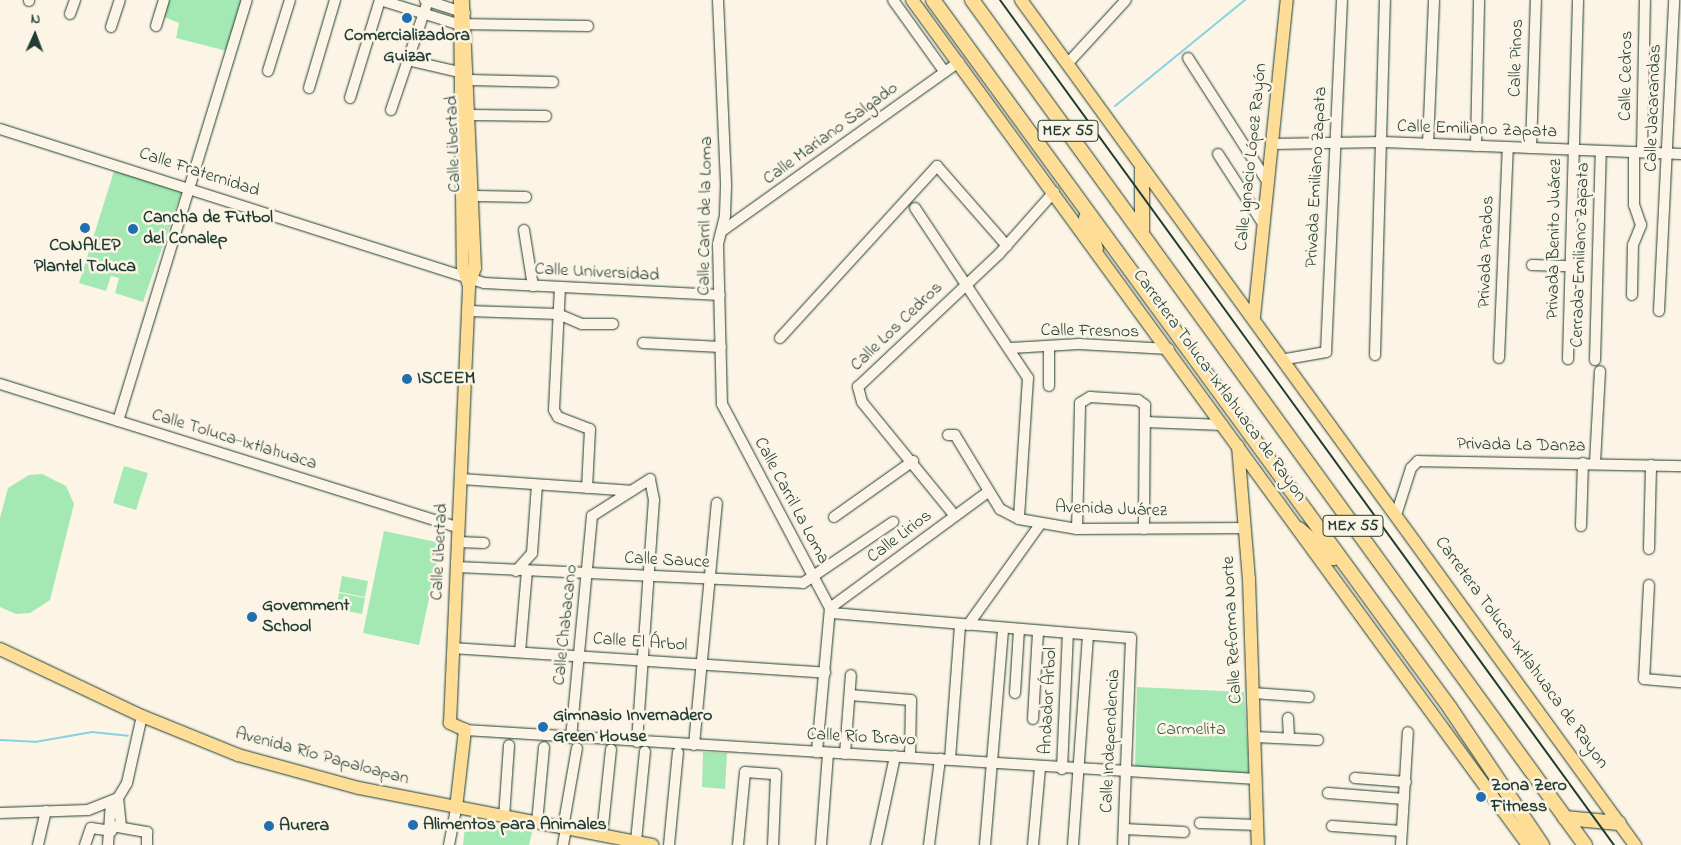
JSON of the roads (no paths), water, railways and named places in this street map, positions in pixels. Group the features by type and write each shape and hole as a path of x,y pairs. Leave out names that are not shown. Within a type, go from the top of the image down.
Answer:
{"highway":[{"name":"Carretera Toluca-Ixtlahuaca de Rayon","path":"933,0 1478,749 1542,845"},
{"name":"Carretera Toluca-Ixtlahuaca de Rayon","path":"972,0 1585,845"},
{"path":"1142,169 1142,234"},
{"path":"1082,205 1096,248"},
{"path":"1298,528 1351,573"},
{"path":"1478,749 1554,845"},
{"path":"1565,818 1619,823"}],"main road":[{"name":"Carretera Toluca-Ixtlahuaca de Rayon","path":"912,0 1096,248 1528,845"},
{"name":"Carretera Toluca-Ixtlahuaca de Rayon","path":"1021,0 1068,62 1142,169 1286,359 1635,845"},
{"name":"Calle Ignacio López Rayón","path":"1254,317 1262,222 1272,144 1286,0"},
{"name":"Calle Libertad","path":"461,11 459,72 470,279"},
{"name":"Calle Libertad","path":"461,11 469,80 473,196 450,723 465,730"},
{"name":"Calle Reforma Norte","path":"1237,444 1245,528 1258,845"},
{"name":"Avenida Río Papaloapan","path":"0,649 142,716 276,766 456,808 653,845"},
{"path":"456,808 465,730"}],"street":[{"path":"70,14 75,0"},
{"path":"111,27 120,0"},
{"path":"156,26 164,0"},
{"path":"118,421 247,0"},
{"path":"268,71 290,0"},
{"path":"309,88 335,0"},
{"path":"350,98 380,0 422,13 461,11"},
{"name":"Calle Carril de la Loma","path":"718,0 726,186 722,232 718,244 722,404"},
{"path":"893,0 944,71"},
{"path":"1068,62 1126,0"},
{"name":"Privada Emiliano Zapata","path":"1286,359 1323,354 1336,142 1342,0"},
{"path":"1375,355 1385,0"},
{"path":"1428,144 1434,0"},
{"path":"1476,146 1479,0"},
{"name":"Calle Pinos","path":"1531,148 1536,0"},
{"name":"Privada Benito Juárez","path":"1568,359 1578,0"},
{"name":"Calle Cedros","path":"1632,295 1633,245 1641,225 1634,205 1645,0"},
{"name":"Calle Jacarandas","path":"1659,311 1666,217 1674,0"},
{"path":"391,110 427,1 461,11 588,26"},
{"path":"1188,58 1267,181"},
{"path":"407,60 459,72"},
{"name":"Calle Mariano Salgado","path":"722,232 959,62"},
{"path":"469,80 553,82"},
{"path":"471,115 546,116"},
{"name":"Calle Fraternidad","path":"0,129 190,187 470,279"},
{"name":"Calle Emiliano Zapata","path":"1272,144 1382,142 1681,154"},
{"name":"Privada Prados","path":"1499,358 1508,148"},
{"name":"Cerrada Emiliano Zapata","path":"1595,360 1601,151"},
{"path":"1218,154 1262,222"},
{"path":"780,338 937,166 1010,243"},
{"name":"Calle Los Cedros","path":"955,516 913,461 862,402 858,387 1010,243 1054,192"},
{"path":"473,196 526,197"},
{"path":"915,208 1011,348 1029,385 1019,519"},
{"path":"524,230 533,286"},
{"path":"1532,265 1570,266"},
{"name":"Calle Universidad","path":"470,279 533,286 720,295"},
{"path":"560,287 554,407 558,417 590,429 587,488"},
{"path":"468,311 558,314 582,324 613,324"},
{"path":"643,343 721,347"},
{"path":"1049,346 1049,386"},
{"name":"Calle Fresnos","path":"1011,348 1049,346 1169,349"},
{"path":"1595,463 1600,371"},
{"name":"Calle Toluca-Ixtlahuaca","path":"0,384 459,528"},
{"path":"1077,529 1079,408 1082,401 1090,397 1138,400 1145,408 1144,529"},
{"name":"Calle Carril La Loma","path":"722,404 830,611"},
{"path":"1145,422 1223,425"},
{"name":"Avenida Juárez","path":"948,435 955,435 1004,512 1019,519 1077,529 1245,528"},
{"path":"834,517 913,461"},
{"name":"Privada La Danza","path":"1397,512 1411,468 1418,461 1681,466"},
{"path":"1581,526 1583,463"},
{"path":"1649,550 1651,465"},
{"path":"462,479 538,486 631,491 650,479 654,500 637,742"},
{"path":"520,652 522,571 532,553 538,486"},
{"name":"Calle Chabacano","path":"571,738 592,516 631,491"},
{"name":"Calle Lirios","path":"830,611 989,491"},
{"path":"694,745 717,503"},
{"path":"814,580 893,522"},
{"path":"929,845 945,759 964,625 1041,524"},
{"path":"458,542 484,543"},
{"name":"Calle Sauce","path":"457,567 803,584 814,580"},
{"path":"1650,585 1644,679 1681,682"},
{"path":"817,752 830,611 1003,629 1088,635 1073,845"},
{"path":"985,845 994,764 1003,629"},
{"path":"1015,693 1019,630"},
{"path":"1033,719 1038,631"},
{"name":"Andador Árbol","path":"1062,769 1068,634"},
{"name":"Calle Independencia","path":"1088,635 1131,638 1123,845"},
{"name":"Calle El Árbol","path":"453,648 643,659 825,673"},
{"path":"846,754 851,675"},
{"path":"1253,692 1310,697"},
{"path":"850,695 912,702 910,757"},
{"path":"0,813 46,812 101,807 115,800 127,783 142,716"},
{"path":"1288,718 1289,738"},
{"name":"Calle Río Bravo","path":"465,730 637,742 945,759 1040,768 1256,779"},
{"path":"1400,845 1406,782 1408,732"},
{"path":"1255,737 1318,740"},
{"path":"500,816 509,745"},
{"path":"534,822 544,746"},
{"path":"562,845 570,806 577,748"},
{"path":"600,835 610,749"},
{"path":"632,840 645,751"},
{"path":"669,845 678,752"},
{"path":"821,845 828,753"},
{"path":"876,845 896,756"},
{"path":"1033,845 1040,768"},
{"path":"738,845 745,772 776,774 773,845"},
{"path":"1355,778 1406,782"},
{"path":"1328,793 1404,798"},
{"path":"108,845 114,825 115,800"},
{"path":"101,807 114,825"},
{"path":"449,845 456,808"},
{"path":"38,845 46,812"},
{"path":"1200,823 1258,825"},
{"path":"85,845 91,828 114,825 148,833 147,845"},
{"path":"663,845 670,826"},
{"path":"1332,826 1402,831"},
{"path":"1124,829 1184,832"}],"waterway":[{"path":"1115,106 1245,0"},
{"path":"0,740 35,742 92,732 128,736"}],"railway":[{"path":"1000,0 1614,845"}],"place":[{"name":"Comercializadora Guizar","path":"407,18"},
{"name":"CONALEP Plantel Toluca","path":"85,228"},
{"name":"Cancha de Futbol del Conalep","path":"133,229"},
{"name":"ISCEEM","path":"407,379"},
{"name":"Government School","path":"252,617"},
{"name":"Gimnasio Invernadero Green House","path":"543,727"},
{"name":"Zona Zero Fitness","path":"1481,797"},
{"name":"Alimentos para Animales","path":"413,825"},
{"name":"Aurera","path":"269,826"}],"park label":[{"name":"Carmelita","path":"1191,730"}]}
